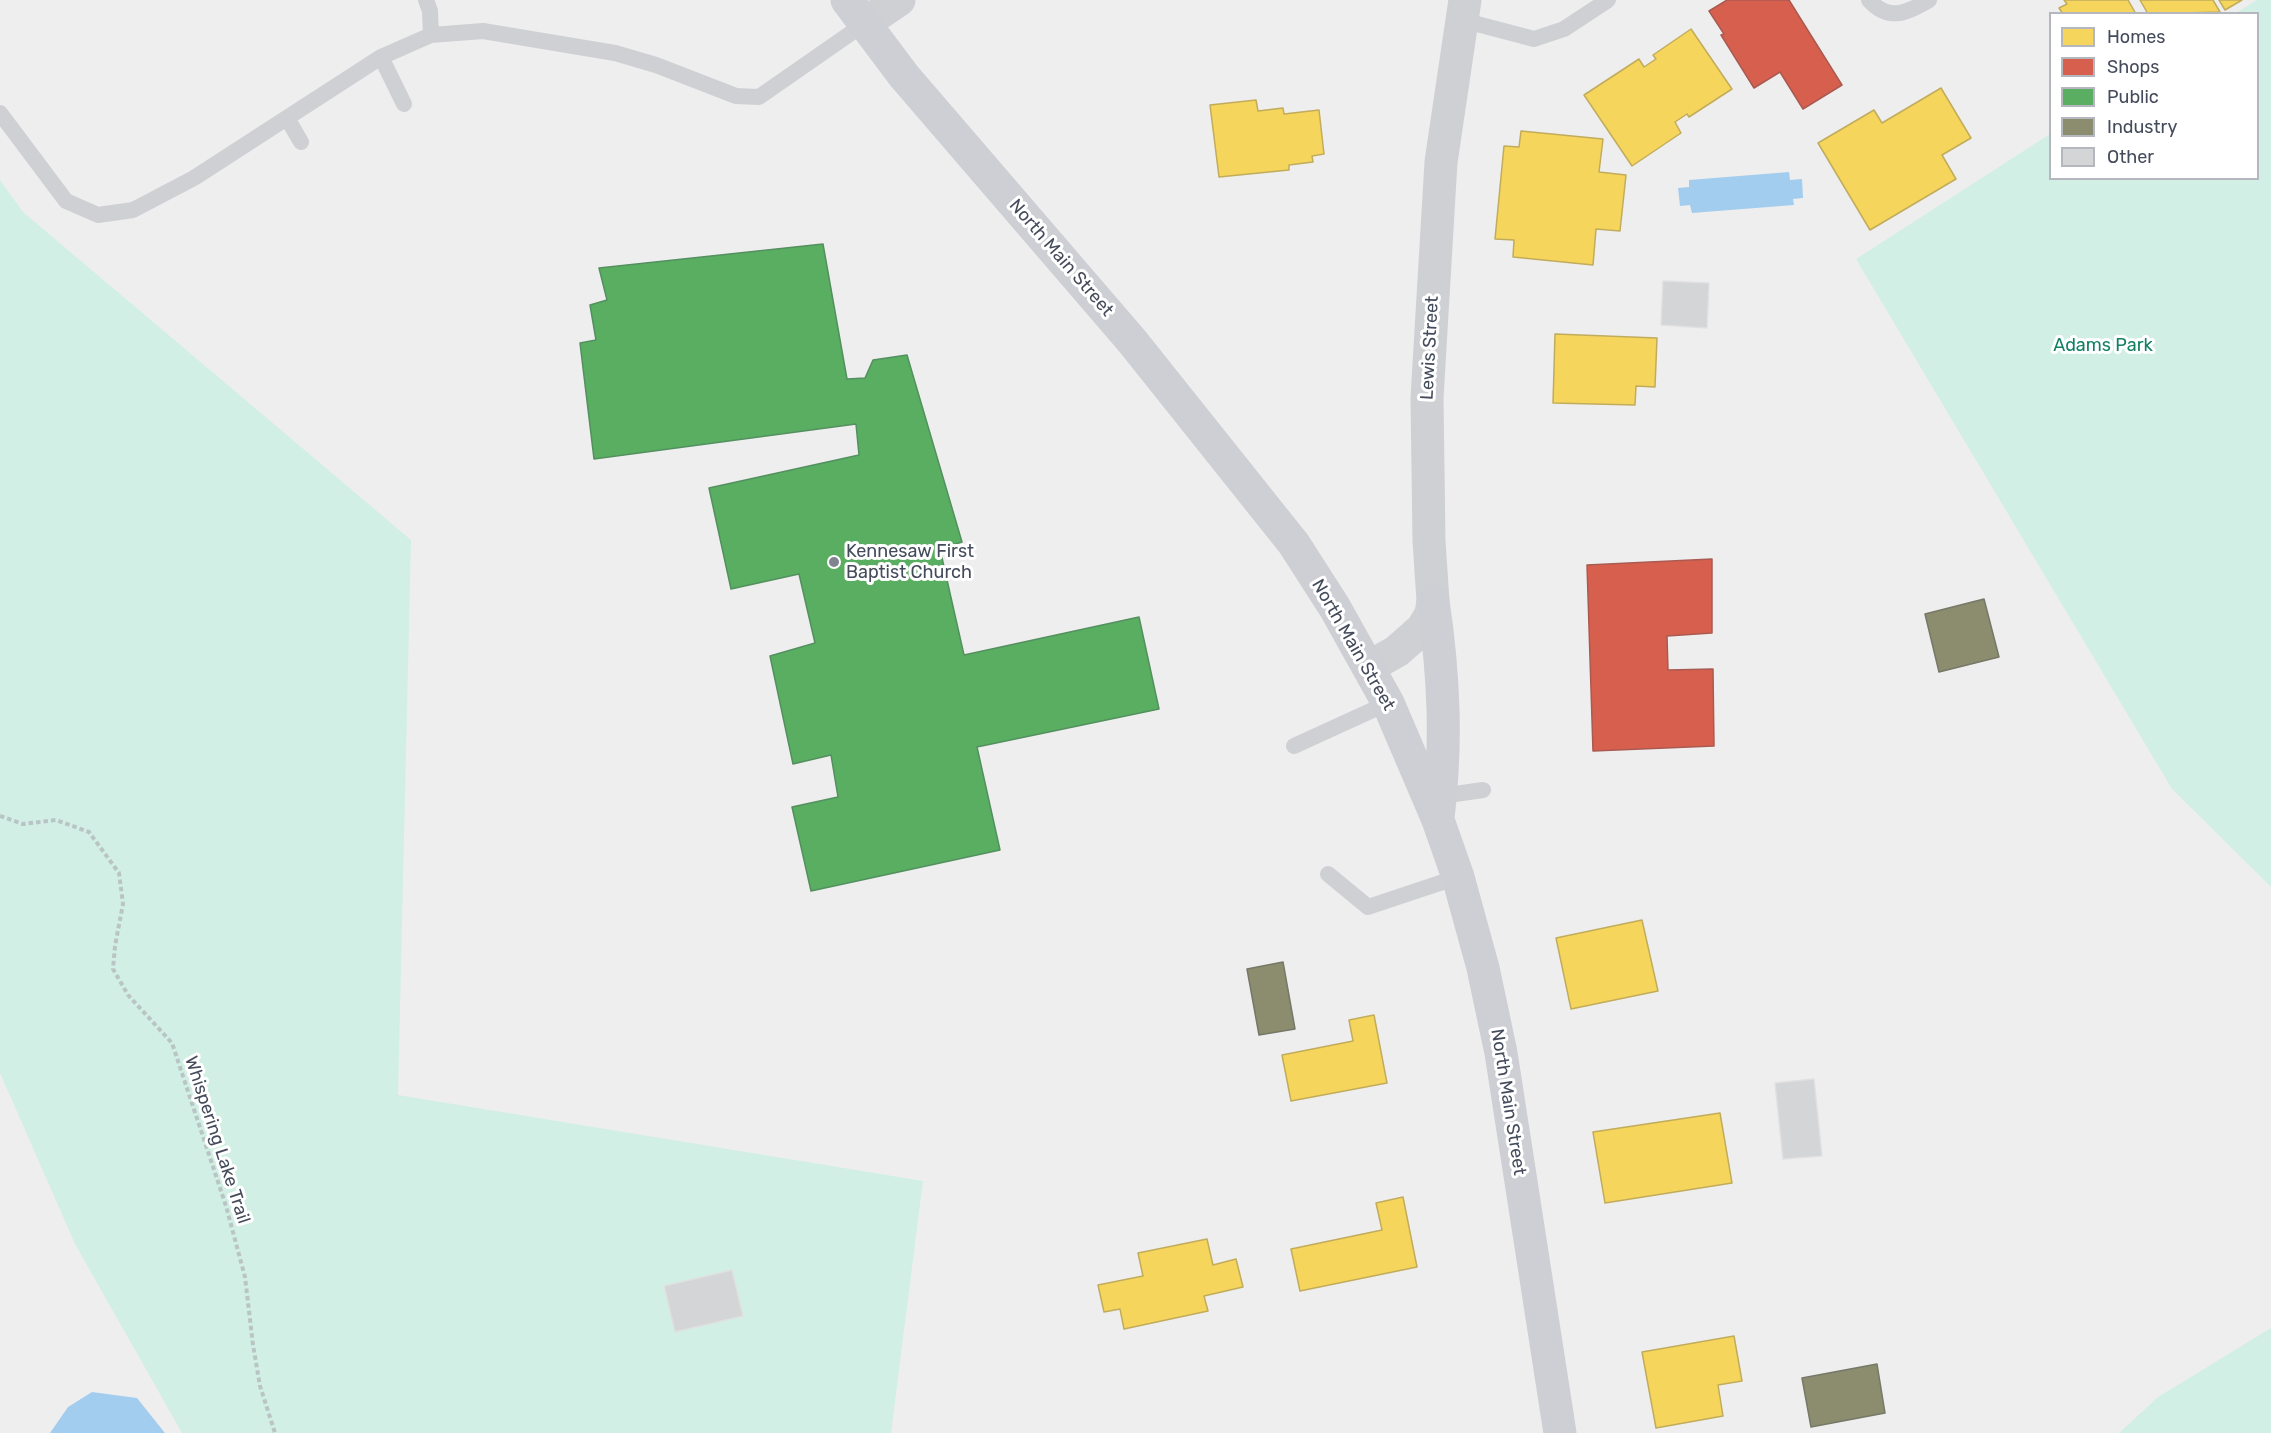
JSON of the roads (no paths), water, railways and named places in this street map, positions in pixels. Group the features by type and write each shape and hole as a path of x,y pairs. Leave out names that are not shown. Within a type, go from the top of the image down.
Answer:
{"main road":[{"name":"North Main Street","path":"855,12 904,76 1132,341 1294,544 1335,608 1388,703 1439,808 1483,968 1501,1053 1560,1433"},
{"path":"1434,601 1445,708 1444,772 1439,808"}],"street":[{"path":"855,12 899,0"},
{"name":"Lewis Street","path":"1369,667 1397,651 1422,629 1431,614 1434,601 1429,541 1427,398 1441,162 1463,10"}],"lane":[{"path":"426,0 430,11 430,35"},
{"path":"1463,10 1534,39 1563,29 1608,0"},
{"path":"1869,0 1878,10 1891,13 1906,13 1929,0"},
{"path":"0,113 66,201 98,215 133,210 194,178 381,57 430,35 483,31 615,54 656,65 736,96 759,97 855,12"},
{"path":"381,57 404,104"},
{"path":"287,118 301,142"},
{"path":"1294,746 1388,703"},
{"path":"1439,808 1483,790"},
{"path":"1329,874 1368,907 1458,877"}],"water":[{"path":"1789,172 1790,180 1802,179 1803,198 1793,199 1794,205 1692,213 1690,205 1680,206 1678,188 1689,187 1689,180"},
{"path":"92,1392 137,1398 165,1433 50,1433 68,1407"}],"place":[{"name":"Kennesaw First Baptist Church","path":"834,562"}],"park label":[{"name":"Adams Park","path":"2103,346"}]}
